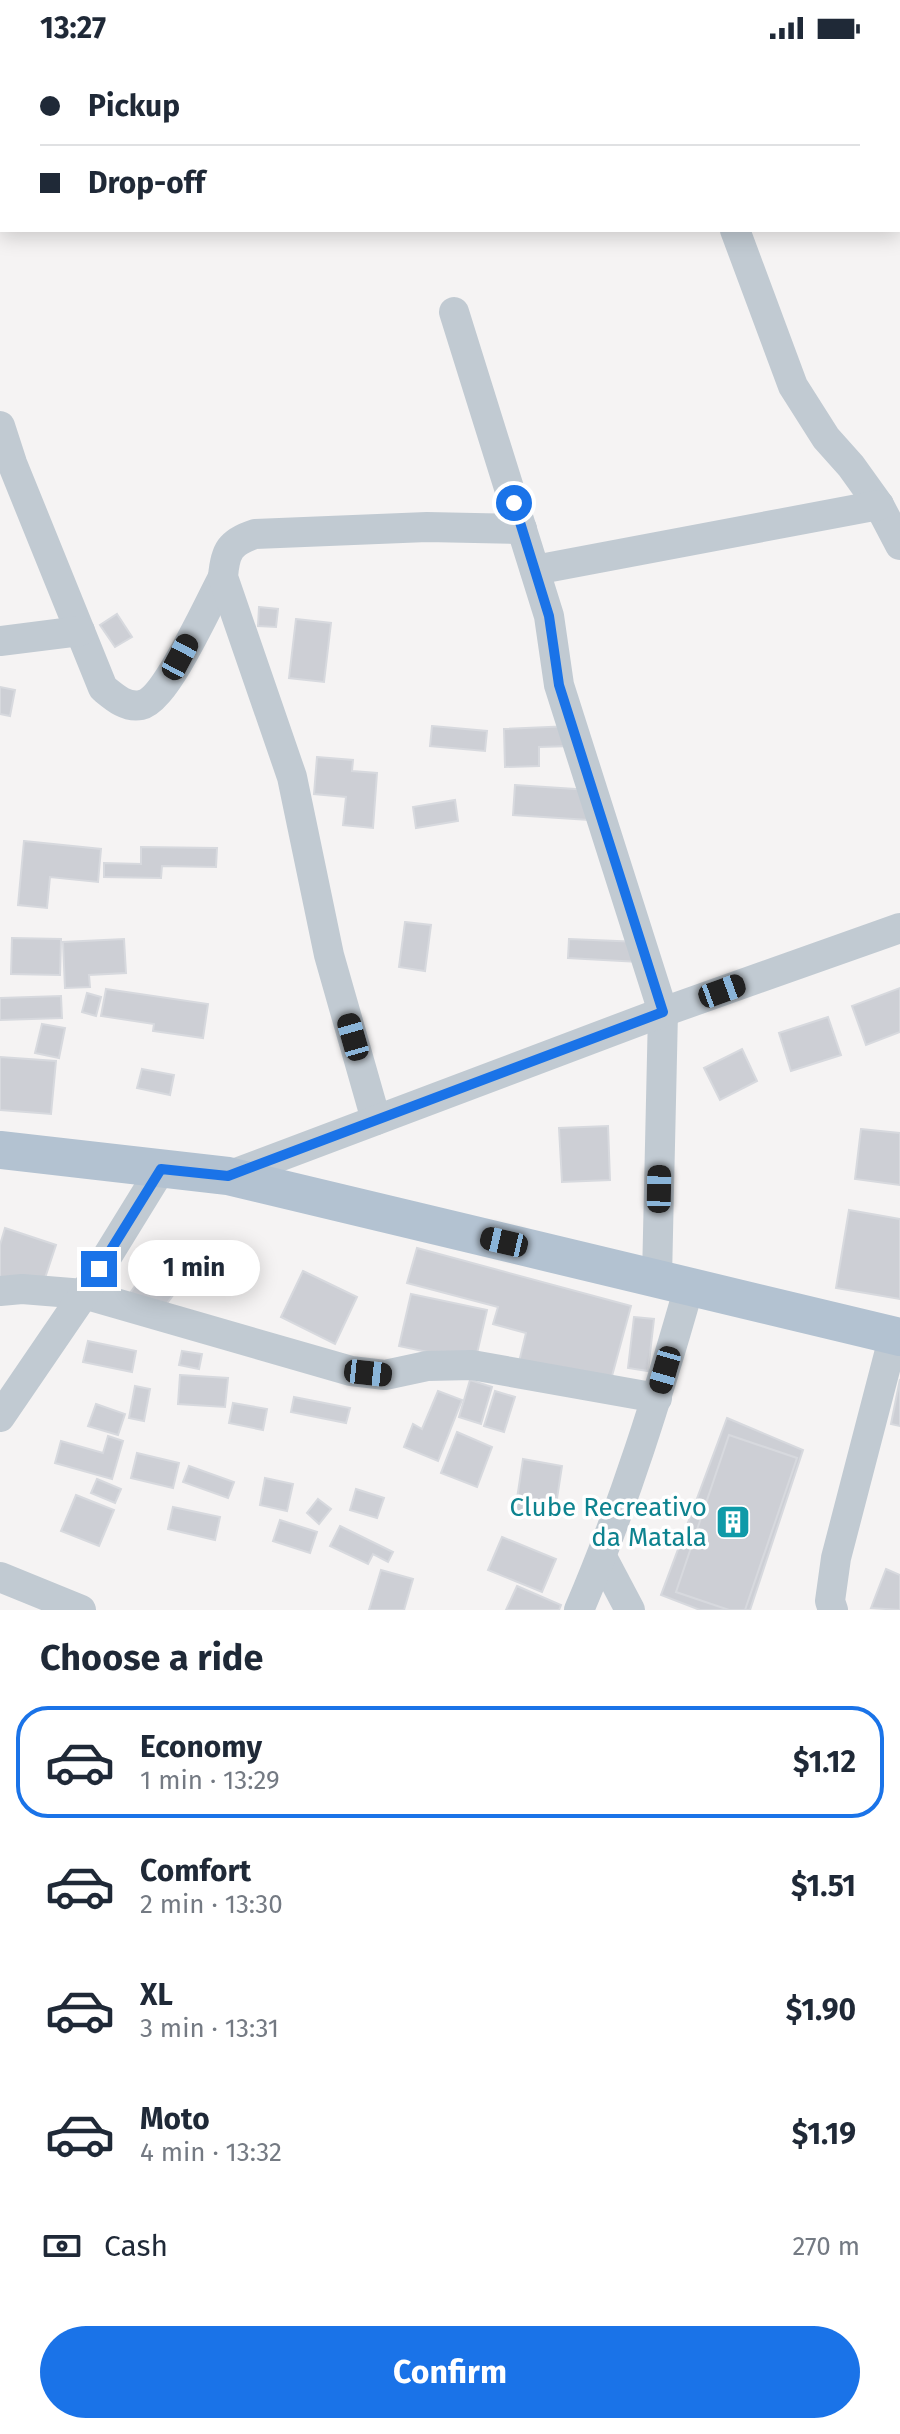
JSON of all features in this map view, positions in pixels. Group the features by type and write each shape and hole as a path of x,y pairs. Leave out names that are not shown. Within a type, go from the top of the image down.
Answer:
{"main road":[{"path":"0,1150 228,1176 897,1336"}],"street":[{"path":"736,232 793,386 826,438 879,505 900,545"},
{"path":"454,312 549,616 559,685 663,1012 673,1282 657,1398 602,1557 579,1610"},
{"path":"0,426 6,464 103,688 120,702 137,707 152,702 166,684 223,577 230,547 241,538 255,534 427,527 522,529"},
{"path":"535,570 879,505"},
{"path":"223,577 292,777 329,955 376,1120"},
{"path":"0,641 80,631"},
{"path":"228,1176 663,1012 900,928"},
{"path":"0,1417 84,1294 161,1169"},
{"path":"0,1291 22,1289 84,1294 351,1371 385,1375 427,1366 472,1365 657,1398"},
{"path":"833,1610 830,1601 836,1558 897,1336"},
{"path":"602,1557 630,1610"},
{"path":"0,1577 81,1610"}],"building":[{"path":"259,607 278,609 276,627 258,626"},
{"path":"117,614 132,637 115,647 100,625"},
{"path":"296,619 331,623 324,682 289,678"},
{"path":"0,687 15,690 10,716 0,714"},
{"path":"432,726 487,731 485,751 430,746"},
{"path":"571,726 572,746 539,747 539,766 505,767 504,729"},
{"path":"317,757 353,760 352,771 377,773 373,828 343,825 346,797 314,794"},
{"path":"515,785 590,790 589,820 513,815"},
{"path":"455,800 458,821 416,828 413,807"},
{"path":"24,841 101,849 98,882 50,877 47,908 18,905"},
{"path":"141,847 217,848 216,867 162,866 161,878 104,877 104,863 141,864"},
{"path":"405,922 431,925 425,971 399,967"},
{"path":"12,938 61,939 60,975 11,974"},
{"path":"124,939 126,973 89,975 90,987 65,988 63,942"},
{"path":"569,939 640,942 639,962 568,958"},
{"path":"900,988 900,1032 866,1045 852,1006"},
{"path":"106,989 208,1004 203,1038 153,1031 154,1024 101,1016"},
{"path":"87,993 101,997 96,1016 82,1012"},
{"path":"61,996 62,1018 0,1020 0,998"},
{"path":"828,1017 841,1055 791,1071 779,1033"},
{"path":"42,1024 65,1028 59,1058 35,1053"},
{"path":"742,1049 757,1081 720,1100 704,1068"},
{"path":"0,1057 56,1061 51,1114 0,1110"},
{"path":"142,1069 174,1075 170,1095 137,1088"},
{"path":"608,1126 610,1180 562,1182 559,1128"},
{"path":"861,1129 900,1133 900,1185 855,1179"},
{"path":"849,1210 900,1219 900,1299 836,1288"},
{"path":"5,1228 56,1245 41,1290 0,1277 0,1245"},
{"path":"417,1248 631,1306 609,1387 519,1362 526,1333 493,1324 498,1307 407,1283"},
{"path":"148,1268 177,1290 158,1315 130,1293"},
{"path":"303,1271 357,1297 335,1344 281,1317"},
{"path":"411,1294 487,1310 475,1362 399,1346"},
{"path":"634,1317 654,1319 648,1371 628,1368"},
{"path":"88,1341 136,1351 132,1372 83,1362"},
{"path":"182,1351 202,1354 199,1369 179,1365"},
{"path":"180,1375 228,1378 225,1407 178,1404"},
{"path":"900,1379 900,1426 891,1424"},
{"path":"470,1380 492,1387 481,1424 459,1417"},
{"path":"135,1386 150,1389 144,1421 129,1418"},
{"path":"438,1391 462,1400 438,1461 404,1447 413,1424 422,1429"},
{"path":"495,1391 515,1397 504,1432 484,1426"},
{"path":"294,1397 350,1408 346,1423 291,1412"},
{"path":"233,1403 267,1409 263,1430 229,1423"},
{"path":"96,1404 125,1414 118,1435 88,1426"},
{"name":"Clube Recreativo da Matala","path":"727,1418 803,1450 750,1610 700,1610 661,1595"},
{"path":"457,1432 492,1447 477,1487 441,1473"},
{"name":"Clube Recreativo da Matala","path":"729,1435 797,1458 745,1610 729,1610 676,1592"},
{"path":"108,1436 123,1441 112,1479 55,1463 61,1441 103,1453"},
{"path":"137,1453 179,1463 173,1488 131,1478"},
{"path":"523,1459 562,1466 554,1518 515,1512"},
{"path":"189,1466 234,1482 228,1498 183,1482"},
{"path":"265,1478 293,1484 287,1511 260,1505"},
{"path":"97,1479 121,1489 115,1503 91,1493"},
{"path":"356,1489 384,1498 377,1518 350,1510"},
{"path":"76,1495 114,1510 99,1546 61,1531"},
{"path":"318,1499 331,1509 319,1524 307,1513"},
{"path":"173,1507 220,1517 215,1540 168,1529"},
{"path":"280,1520 317,1532 310,1553 273,1541"},
{"path":"340,1526 393,1552 388,1562 373,1554 368,1564 330,1546"},
{"path":"502,1537 556,1559 542,1592 488,1570"},
{"path":"886,1569 900,1575 900,1610 871,1608"},
{"path":"381,1570 413,1579 404,1610 369,1610"},
{"path":"517,1586 561,1605 559,1610 506,1610"}],"place":[{"name":"Clube Recreativo da Matala","path":"733,1522"}],"route":[{"path":"99,1269 161,1169 228,1176 663,1012 559,685 549,616 514,503"}]}
